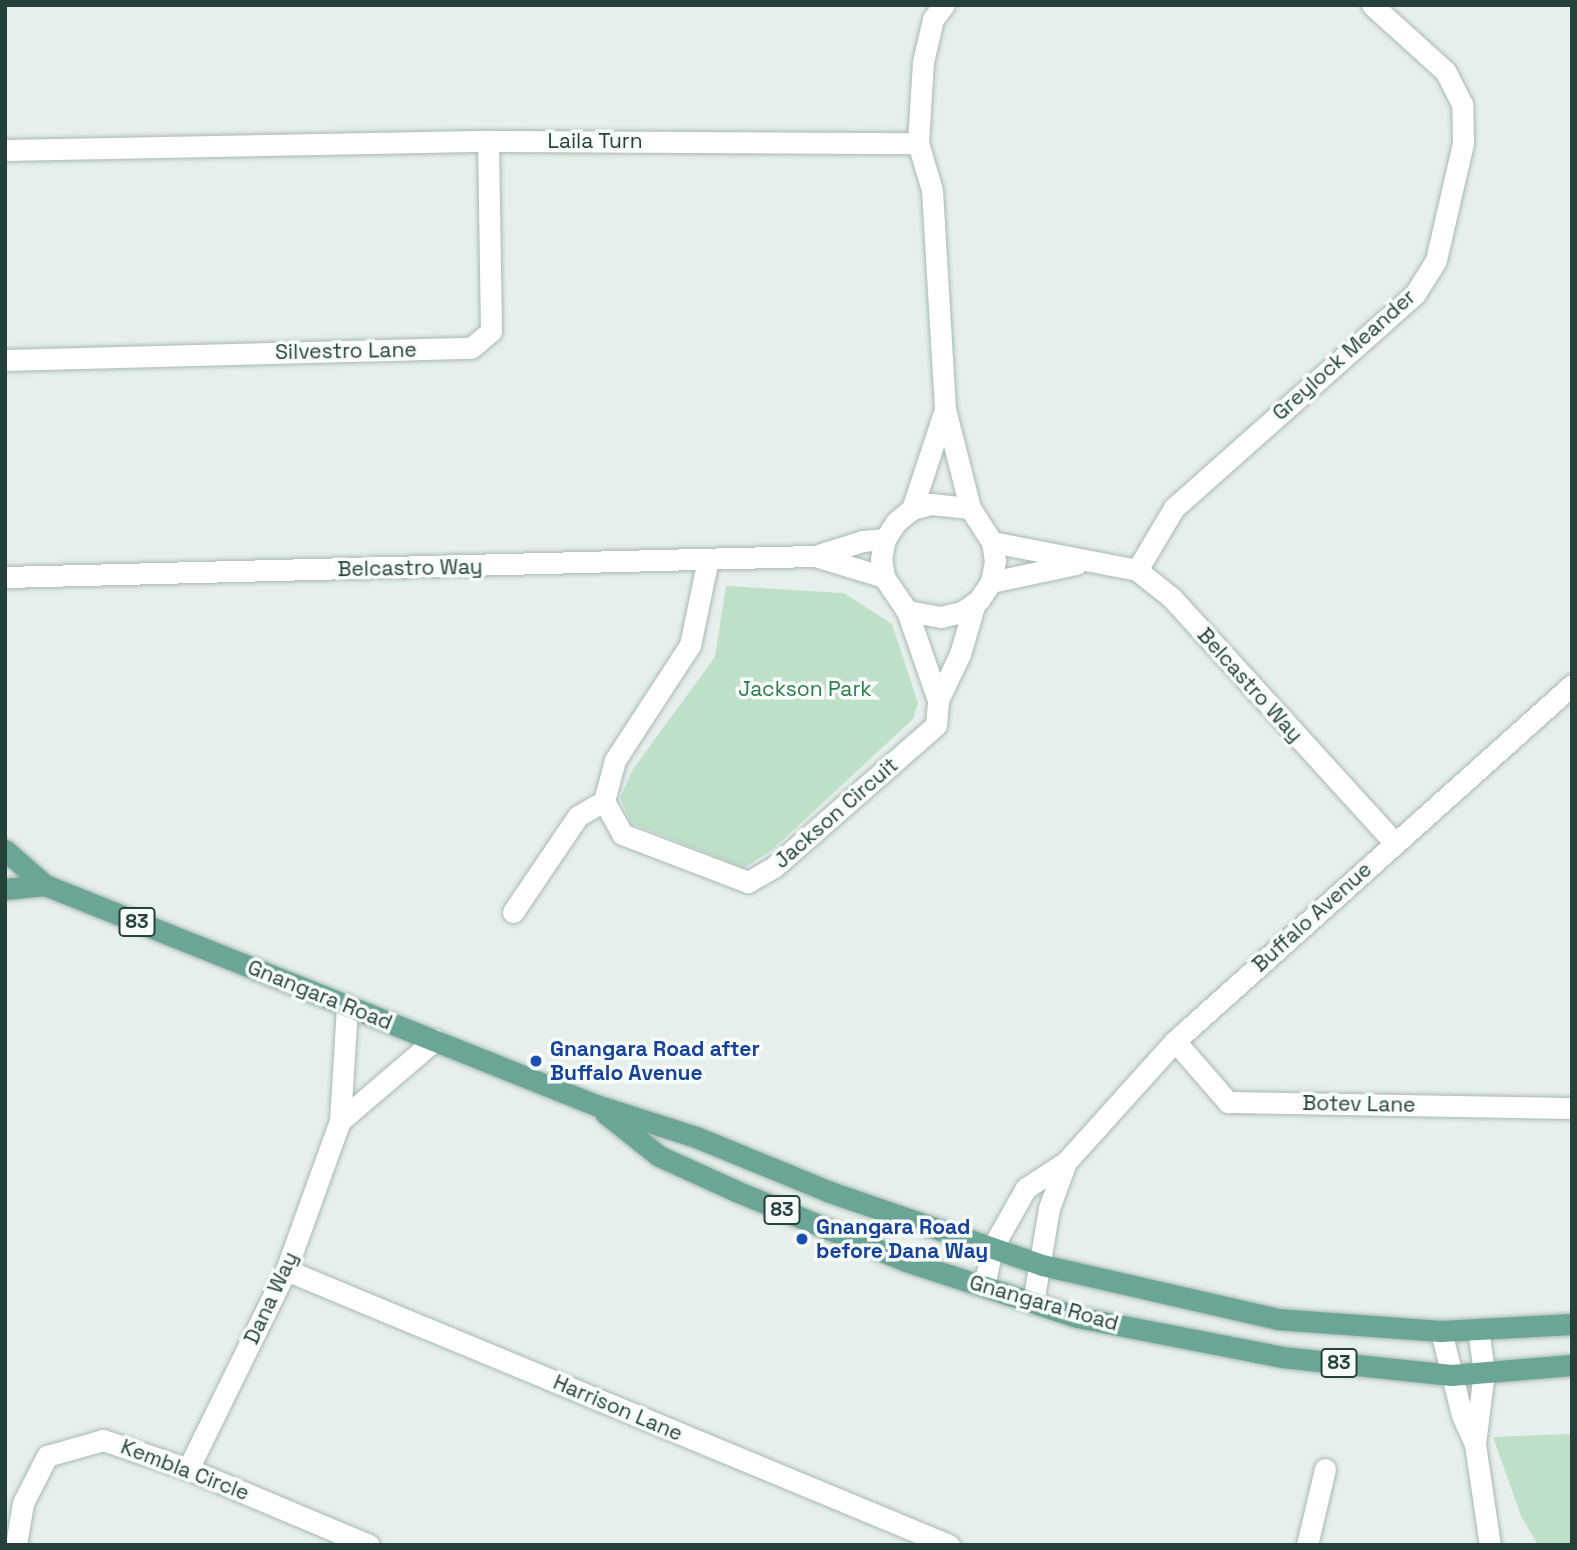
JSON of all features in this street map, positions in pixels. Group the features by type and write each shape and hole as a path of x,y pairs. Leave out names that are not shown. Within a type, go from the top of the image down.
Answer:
{"main road":[{"name":"Gnangara Road","path":"5,850 45,885 596,1105 696,1137 830,1192 1042,1265 1277,1319 1441,1331 1572,1324"},
{"name":"Gnangara Road","path":"5,889 45,885"},
{"name":"Gnangara Road","path":"596,1105 659,1156 906,1261 1077,1317 1282,1357 1451,1375 1572,1364"}],"street":[{"path":"906,611 941,617 975,603 991,582 995,561 992,542 970,508 945,409 932,190 918,143 923,62 933,19 944,5"},
{"name":"Greylock Meander","path":"1137,570 1174,508 1415,294 1436,260 1462,143 1462,104 1446,71 1373,5"},
{"name":"Laila Turn","path":"5,150 488,141 918,143"},
{"name":"Silvestro Lane","path":"5,360 471,348 491,331 488,141"},
{"path":"912,509 945,409"},
{"path":"938,700 906,611 884,577 885,539 896,522 912,509 931,504 970,508"},
{"name":"Belcastro Way","path":"5,577 815,556 863,541 885,539"},
{"name":"Belcastro Way","path":"992,542 1137,570 1172,598 1395,843"},
{"name":"Belcastro Way","path":"815,556 884,577"},
{"path":"513,912 578,816 604,801 615,760 690,645 708,559"},
{"name":"Belcastro Way","path":"991,582 1085,562"},
{"name":"Jackson Circuit","path":"604,801 622,834 748,882 774,867 936,725 938,700 960,654 975,603"},
{"name":"Buffalo Avenue","path":"984,1286 992,1248 1026,1188 1066,1162 1175,1041 1572,684"},
{"name":"Dana Way","path":"188,1469 286,1270 340,1121 347,1005"},
{"name":"Dana Way","path":"340,1121 435,1040"},
{"name":"Botev Lane","path":"1175,1041 1228,1102 1572,1108"},
{"name":"Buffalo Avenue","path":"1033,1303 1042,1265 1049,1208 1066,1162"},
{"name":"Harrison Lane","path":"286,1270 949,1545"},
{"path":"1475,1444 1484,1372 1478,1329"},
{"path":"1441,1331 1451,1375 1475,1444 1490,1545"},
{"name":"Kembla Circle","path":"16,1545 23,1503 47,1455 103,1440 188,1469 369,1545"},
{"path":"1307,1545 1325,1469"}],"green space":[{"name":"Jackson Park","path":"726,586 844,593 892,624 918,703 913,719 772,850 744,868 631,823 620,798 633,769 715,657"},
{"path":"1572,1434 1572,1545 1538,1545 1521,1516 1493,1437"}],"place":[{"name":"Gnangara Road after Buffalo Avenue","path":"536,1061"},
{"name":"Gnangara Road before Dana Way","path":"802,1239"}]}
